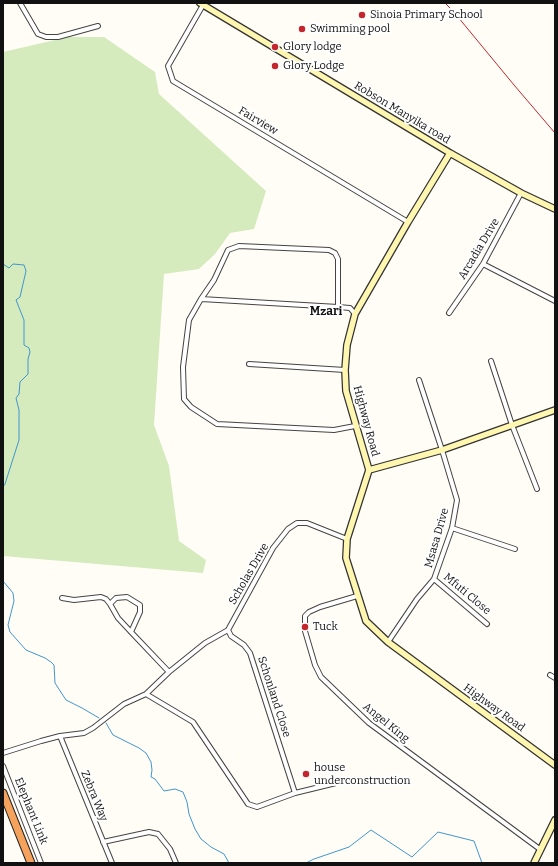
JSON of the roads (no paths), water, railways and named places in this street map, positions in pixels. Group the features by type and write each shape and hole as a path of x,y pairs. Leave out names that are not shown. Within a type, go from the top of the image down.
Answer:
{"highway":[{"path":"3,793 31,863"}],"street":[{"path":"20,3 38,34 46,37 58,37 98,26"},
{"name":"Robson Manyika road","path":"202,4 450,153 521,193 555,209"},
{"name":"Fairview","path":"202,4 168,66 173,81 408,222"},
{"name":"Highway Road","path":"450,153 355,314 347,345 345,370 346,391 369,470 347,539 346,558 366,621 388,642 555,765"},
{"name":"Arcadia Drive","path":"449,313 482,264 521,193"},
{"path":"338,306 338,259 335,253 330,250 239,246 228,250 214,280 189,320 183,367 184,399 191,407 217,424 334,430 355,426"},
{"path":"482,264 555,301"},
{"path":"202,299 338,306 350,308 355,314"},
{"path":"491,361 512,425 537,489"},
{"path":"249,364 345,370"},
{"name":"Msasa Drive","path":"388,642 417,600 434,579 452,528 457,500 419,380"},
{"path":"369,470 442,450 555,410"},
{"name":"Scholas Drive","path":"228,630 273,548 288,529 297,523 307,523 347,539"},
{"path":"452,528 515,549"},
{"name":"Mfuti Close","path":"434,579 487,624"},
{"name":"Angel King","path":"357,596 320,607 309,612 305,616 305,632 315,666 321,678 369,723 541,850"},
{"path":"62,598 74,600 101,597 106,600 118,618 169,672"},
{"path":"110,604 116,598 127,597 140,605 140,612 131,632"},
{"path":"3,753 60,736 84,733 93,728 124,704 146,694 169,672 205,643 228,630"},
{"name":"Schonland Close","path":"228,630 231,636 244,645 250,653 295,793"},
{"path":"550,675 555,678"},
{"path":"146,694 193,722 248,804 257,807 295,793 336,783"},
{"name":"Zebra Way","path":"60,736 112,863"},
{"name":"Elephant Link","path":"3,766 42,863"},
{"path":"534,863 555,820"},
{"path":"103,842 148,832 158,834 170,849 176,863"}],"waterway":[{"path":"3,264 9,268 13,264 24,265 26,271 20,297 16,300 24,320 24,345 29,348 30,352 28,359 28,374 20,382 19,394 16,398 19,410 19,440 3,487"},
{"path":"3,581 13,593 14,601 8,625 10,632 26,650 45,658 54,665 55,683 66,700 99,718"},
{"path":"106,723 113,735 146,753 151,762 151,777 155,779 164,791 175,789 183,792 187,802 189,814 201,839 211,847 224,854 229,863"},
{"path":"306,863 349,847 371,830 412,857 438,832 474,841 482,863"}],"railway":[{"path":"445,3 555,133"}],"place":[{"name":"Sinoia Primary School","path":"362,15"},
{"name":"Swimming pool","path":"302,29"},
{"name":"Glory lodge","path":"275,47"},
{"name":"Glory Lodge","path":"275,66"},
{"name":"Tuck","path":"305,627"},
{"name":"house underconstruction","path":"306,774"}],"district":[{"name":"Mzari","path":"326,312"}]}
